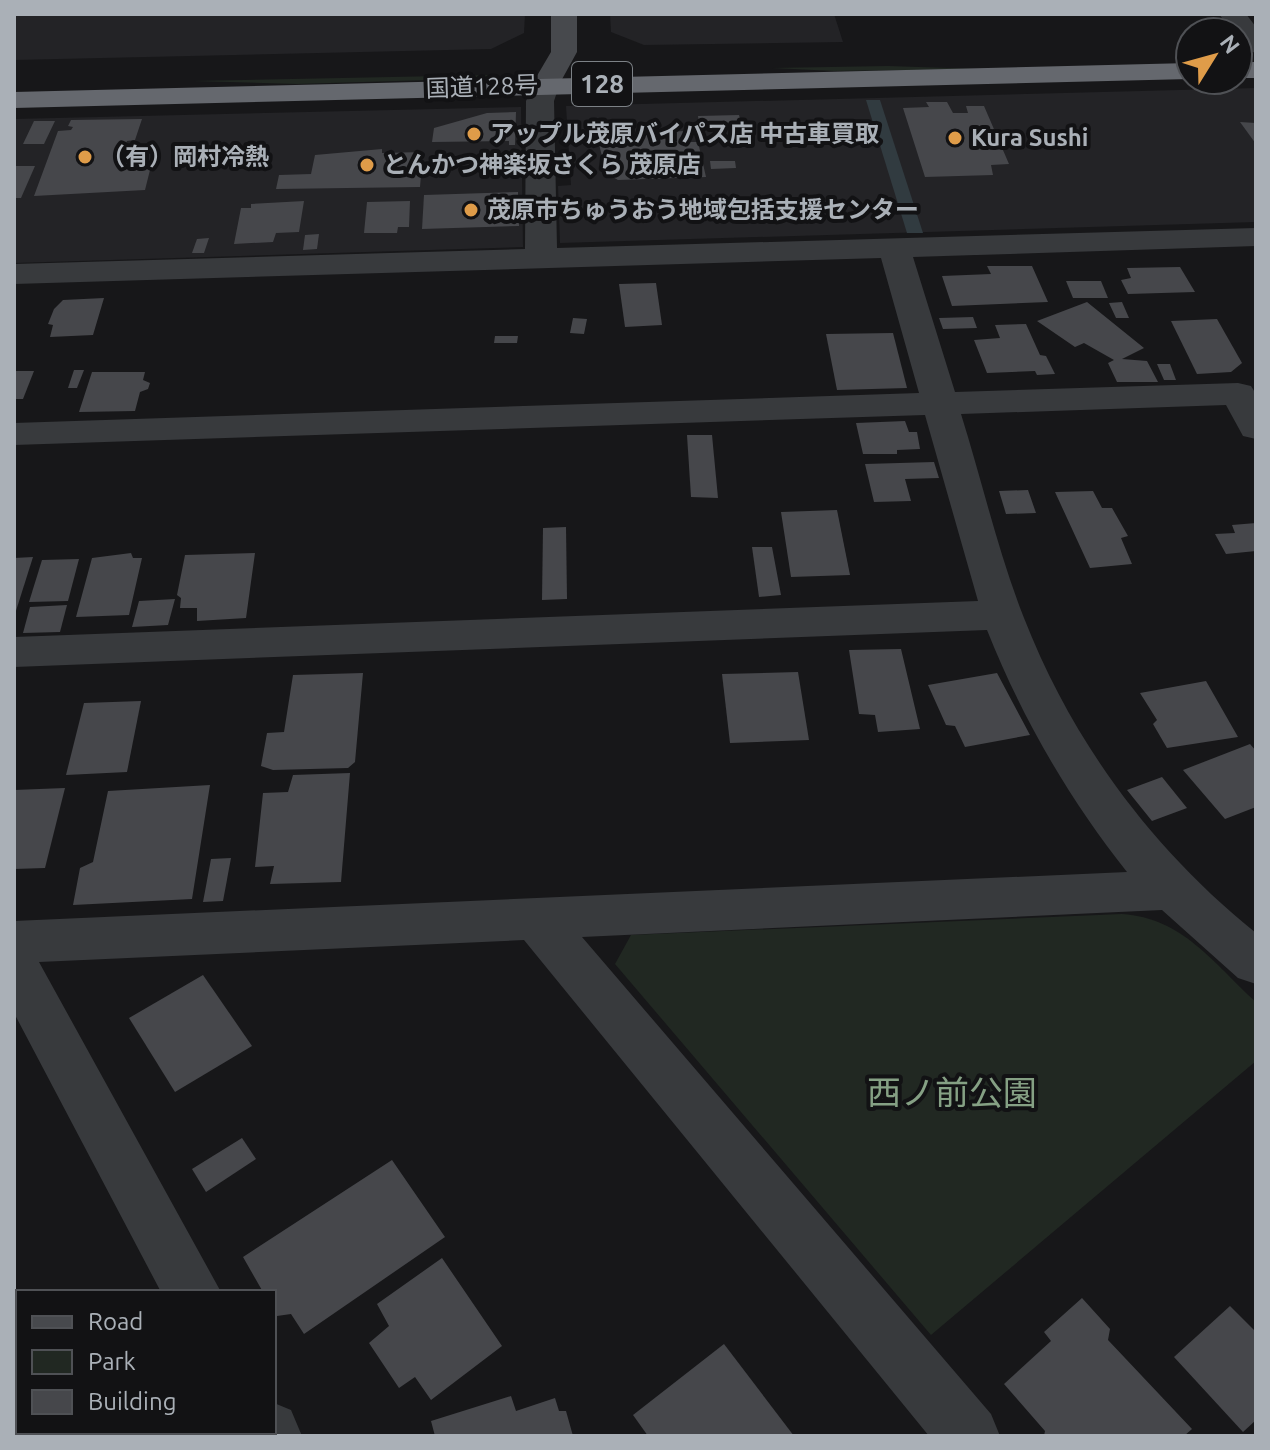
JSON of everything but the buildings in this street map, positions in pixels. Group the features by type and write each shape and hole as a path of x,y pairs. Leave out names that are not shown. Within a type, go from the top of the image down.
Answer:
{"highway":[{"name":"国道128号","path":"14,100 552,74 1174,52"},
{"name":"国道128号","path":"14,78 1174,71"}],"street":[{"path":"541,258 540,101 564,52 564,14"},
{"path":"1232,14 1256,47"},
{"path":"14,274 1256,237"},
{"path":"894,246 943,403 1002,615 1019,661 1068,750 1116,821 1172,890 1256,963"},
{"path":"14,434 1238,394 1256,428"},
{"path":"14,652 1002,615"},
{"path":"14,942 1172,890"},
{"path":"535,917 969,1436"},
{"path":"14,964 191,1290"}],"shaded area":[{"path":"14,14 525,14 524,33 491,49 14,60"},
{"path":"610,14 834,14 843,42 644,45 611,32"},
{"path":"1254,88 1256,222 560,243 558,186 571,185 566,106 1174,90 1174,96 1254,96"},
{"path":"866,100 880,100 923,233 907,233"},
{"path":"521,107 523,247 14,263 14,119"}],"green space":[{"path":"888,66 980,69 834,71 772,68"},
{"path":"491,75 497,78 297,84 192,81"},
{"name":"西ノ前公園","path":"1122,914 1144,917 1180,933 1256,1002 1256,1061 931,1335 615,964 631,935"}],"place":[{"name":"アップル茂原バイパス店 中古車買取","path":"474,134"},
{"name":"Kura Sushi","path":"955,138"},
{"name":"（有）岡村冷熱","path":"85,157"},
{"name":"とんかつ神楽坂さくら 茂原店","path":"367,165"},
{"name":"茂原市ちゅうおう地域包括支援センター","path":"471,210"}]}
